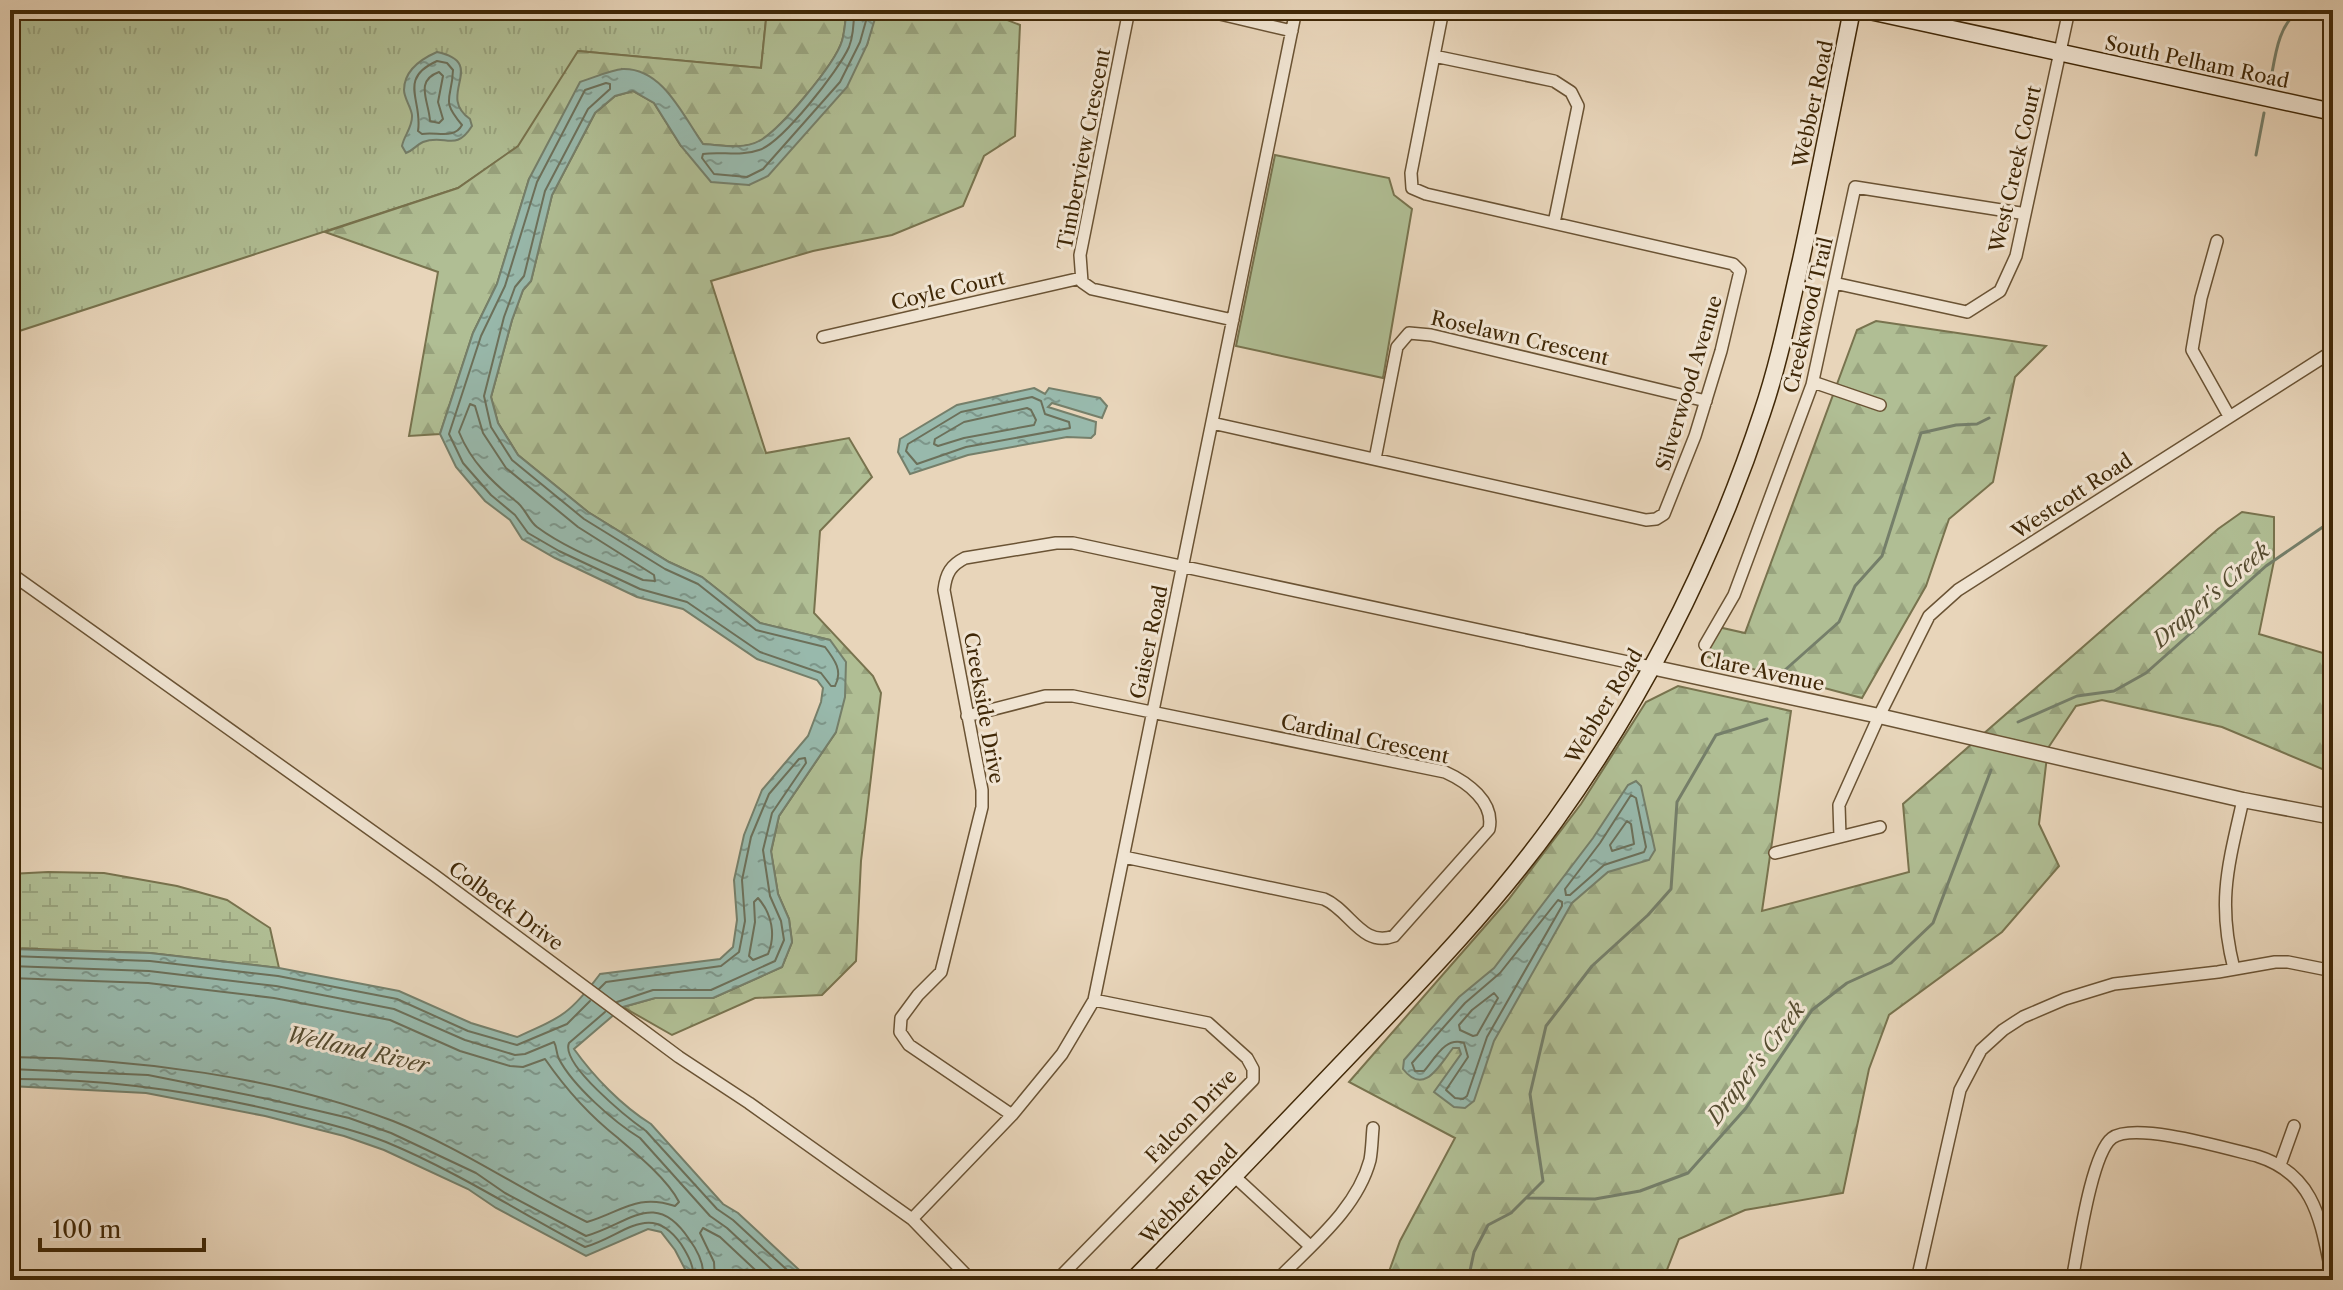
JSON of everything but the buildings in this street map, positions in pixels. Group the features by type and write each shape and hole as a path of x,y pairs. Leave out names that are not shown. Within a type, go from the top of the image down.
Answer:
{"main road":[{"name":"Webber Road","path":"1133,1280 1401,1003 1482,914 1555,821 1598,757 1651,667 1716,535 1763,412 1781,347 1852,10"},
{"name":"South Pelham Road","path":"1865,10 2333,112"}],"street":[{"name":"Timberview Crescent","path":"1129,10 1080,255 1081,278 1092,289 1233,320"},
{"path":"1203,10 1292,31"},
{"name":"Gaiser Road","path":"912,1219 1012,1115 1062,1054 1094,1000 1296,10"},
{"name":"Silverwood Avenue","path":"1212,423 1646,520 1664,514 1706,401 1739,277 1738,267 1426,194 1412,188 1411,173 1443,10"},
{"name":"West Creek Court","path":"1834,283 1967,312 2000,291 2016,256 2069,10"},
{"path":"1434,56 1554,81 1571,92 1578,106 1554,223"},
{"name":"Creekwood Trail","path":"1705,645 1734,595 1813,382 1855,187 2020,213"},
{"path":"2217,241 2201,298 2192,350 2229,416"},
{"name":"Coyle Court","path":"823,337 1081,278"},
{"name":"Roselawn Crescent","path":"1375,459 1397,347 1409,333 1431,335 1706,401"},
{"name":"Westcott Road","path":"1840,837 1839,805 1929,616 1958,590 2333,351"},
{"path":"1813,382 1880,405"},
{"name":"Creekside Drive","path":"1012,1115 909,1045 900,1032 901,1018 941,972 982,807 982,790 944,590 950,568 965,558 1073,543 1183,567"},
{"name":"Clare Avenue","path":"1183,567 1879,716 2243,800 2333,817"},
{"name":"Colbeck Drive","path":"10,573 422,866 609,1005 912,1219 971,1280"},
{"path":"967,716 1058,695 1153,713"},
{"name":"Cardinal Crescent","path":"1124,857 1324,899 1335,903 1372,938 1384,939 1394,936 1489,829 1491,819 1488,807 1467,783 1445,772 1153,713"},
{"path":"2234,969 2225,935 2224,899 2228,863 2243,800"},
{"path":"1775,853 1880,827"},
{"path":"1917,1280 1960,1090 1974,1062 1992,1038 2023,1017 2085,991 2256,964 2288,962 2333,971"},
{"name":"Falcon Drive","path":"1057,1280 1253,1080 1253,1069 1247,1058 1208,1023 1094,1000"},
{"path":"2280,1165 2294,1126"},
{"path":"1277,1280 1339,1215 1361,1182 1371,1155 1373,1128"},
{"path":"2072,1280 2104,1146 2115,1136 2140,1131 2257,1156 2280,1165 2300,1183 2313,1203 2322,1227 2333,1280"},
{"path":"1234,1176 1310,1246"}],"green space":[{"path":"10,10 767,10 761,68 579,51 519,146 458,188 10,334"},
{"path":"767,10 847,10 843,37 837,51 806,96 759,142 739,146 703,144 668,93 622,69 529,179 497,284 473,333 440,434 409,436 438,272 325,232 458,188 518,146 578,51 761,68"},
{"path":"876,10 982,10 1020,25 1015,136 984,156 963,206 892,235 813,251 711,281 766,453 849,438 872,477 820,531 814,613 873,676 881,693 861,861 856,961 822,995 755,998 672,1035 623,1007 655,998 713,998 782,967 792,942 789,919 778,894 771,852 779,816 836,732 830,640 760,623 702,577 669,562 588,512 518,455 498,423 491,397 512,320 523,290 531,281 552,195 595,113 615,96 633,91 654,103 681,146 749,185 867,45"},
{"path":"1275,155 1389,178 1394,195 1412,209 1383,378 1236,346"},
{"path":"1876,321 2046,346 2015,377 1993,482 1949,519 1926,586 1862,698 1704,656 1718,627 1745,633 1857,330"},
{"path":"2242,512 2274,517 2274,561 2259,634 2333,656 2333,770 2327,771 2222,727 2102,700 2076,706 2048,748 2039,824 2059,866 2002,932 1889,1015 1869,1069 1843,1193 1745,1210 1679,1239 1663,1280 1386,1280 1400,1241 1455,1138 1349,1082 1508,900 1581,804 1646,702 1678,686 1791,711 1762,911 1909,872 1903,804 2218,529"},
{"path":"104,873 177,886 227,900 270,928 279,968 150,953 10,948 10,874"}],"water":[{"name":"Welland River","path":"847,10 877,12 867,45 847,87 768,176 749,185 711,182 681,146 654,103 633,91 615,96 595,113 552,195 531,281 523,290 512,320 491,397 498,423 518,455 588,512 669,562 702,577 760,623 830,640 846,662 845,697 836,732 779,816 771,851 778,894 789,919 792,942 782,967 713,998 655,998 623,1007 574,1049 609,1090 651,1124 723,1204 738,1213 810,1280 685,1280 686,1271 675,1250 661,1232 648,1229 586,1256 496,1208 468,1189 384,1150 344,1136 265,1116 146,1093 10,1086 10,949 150,953 279,968 399,991 471,1023 517,1037 564,1013 600,974 720,959 733,947 737,920 734,880 744,835 762,790 808,736 823,688 817,680 757,659 683,609 637,597 522,539 510,520 485,501 456,467 440,434 473,333 497,284 529,179 580,82 607,72 623,69 637,71 661,85 703,144 753,144 780,124 829,65 842,41"},
{"path":"437,52 452,57 459,64 461,72 457,100 472,126 460,139 431,140 406,153 402,146 412,115 404,93 405,83 414,66"},
{"path":"1034,388 1045,394 1049,388 1100,398 1107,406 1102,418 1052,403 1048,407 1096,422 1095,434 1091,438 1067,437 968,455 910,474 898,452 900,439 957,405"},
{"path":"1636,781 1641,786 1655,850 1649,860 1608,872 1572,903 1494,1041 1474,1101 1465,1108 1454,1107 1434,1092 1461,1054 1459,1048 1453,1048 1437,1070 1424,1079 1411,1077 1403,1069 1404,1060 1459,997 1494,968 1593,838 1628,785"}],"waterway":[{"name":"Draper's Creek","path":"2270,84 2282,33 2292,16 2300,10"},
{"path":"2256,155 2264,113"},
{"name":"Draper's Creek","path":"1785,670 1839,622 1855,586 1882,556 1921,433 1977,424 1989,418"},
{"name":"Draper's Creek","path":"2018,722 2077,696 2114,691 2146,673 2266,566 2333,520"},
{"name":"Draper's Creek","path":"1468,1280 1474,1252 1488,1225 1511,1213 1543,1181 1530,1094 1546,1026 1592,966 1648,915 1671,889 1677,802 1716,735 1767,719"},
{"name":"Draper's Creek","path":"1527,1198 1595,1199 1640,1191 1688,1173 1746,1108 1812,1010 1847,983 1891,963 1933,923 1991,770"}]}
